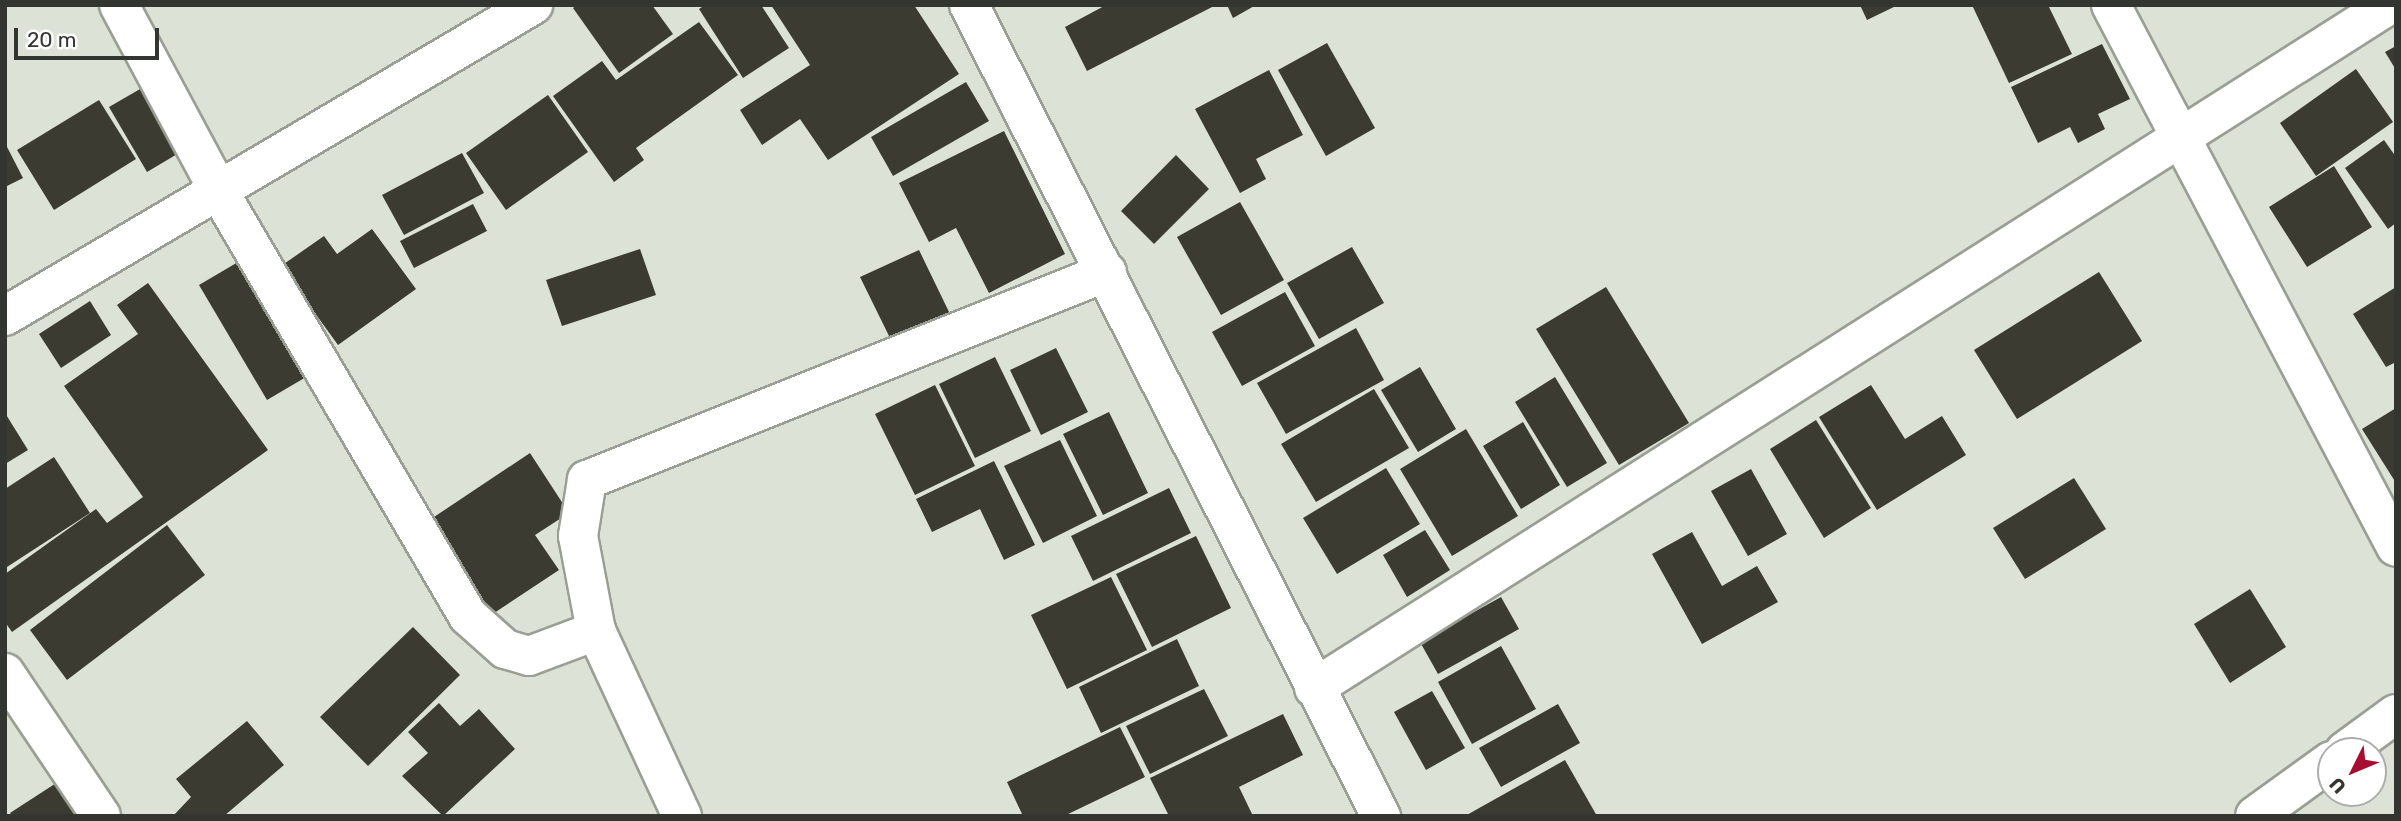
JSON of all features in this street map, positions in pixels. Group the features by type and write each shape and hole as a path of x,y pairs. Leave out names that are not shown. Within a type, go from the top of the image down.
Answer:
{"street":[{"path":"119,5 218,190 468,615 505,649 529,656 596,631"},
{"path":"5,316 533,5"},
{"path":"969,5 1107,272 1314,688 1381,816"},
{"path":"2111,5 2185,140 2396,547"},
{"path":"1314,688 2185,140 2389,5"},
{"path":"682,816 596,631 578,536 587,481 1107,272"},
{"path":"5,673 101,816"},
{"path":"2364,737 2396,714"},
{"path":"2255,816 2317,771"}],"building":[{"path":"577,5 652,5 673,34 619,73 573,8"},
{"path":"705,5 761,5 789,48 743,78 699,9"},
{"path":"771,5 914,5 959,74 828,160 800,119 762,145 740,110 810,65"},
{"path":"1106,5 1216,5 1087,71 1065,27"},
{"path":"1227,5 1256,5 1233,18"},
{"path":"1860,5 1898,5 1867,20"},
{"path":"1972,5 2048,5 2072,54 2009,83"},
{"path":"699,22 738,75 636,148 644,160 614,182 553,96 602,61 616,80"},
{"path":"1327,43 1375,128 1326,156 1278,70"},
{"path":"2102,44 2130,99 2098,114 2105,129 2078,143 2070,127 2038,143 2011,87"},
{"path":"2396,46 2396,70 2385,52"},
{"path":"2356,69 2393,122 2316,176 2280,123"},
{"path":"1269,70 1303,135 1256,159 1266,179 1240,193 1195,109"},
{"path":"966,82 989,121 893,176 871,137"},
{"path":"147,85 184,150 147,172 109,107"},
{"path":"548,95 588,152 506,210 466,153"},
{"path":"99,100 136,159 54,210 17,150"},
{"path":"1004,131 1065,254 989,293 956,228 929,242 899,183"},
{"path":"2384,140 2396,157 2396,223 2388,229 2345,168"},
{"path":"5,143 23,178 5,187"},
{"path":"462,153 484,193 404,235 382,195"},
{"path":"1176,155 1209,189 1154,244 1121,211"},
{"path":"2334,166 2372,227 2307,267 2269,207"},
{"path":"1240,202 1284,280 1221,315 1177,237"},
{"path":"473,204 487,231 414,268 400,241"},
{"path":"372,229 416,289 338,345 281,266 324,236 337,254"},
{"path":"1352,247 1384,303 1319,339 1287,283"},
{"path":"640,249 656,295 562,326 546,280"},
{"path":"919,250 950,314 892,342 860,277"},
{"path":"250,255 318,370 267,400 199,285"},
{"path":"2099,272 2142,341 2017,419 1974,350"},
{"path":"148,283 268,450 12,632 5,622 5,574 96,509 107,523 143,497 64,386 138,334 117,305"},
{"path":"1606,287 1689,423 1619,465 1536,329"},
{"path":"2396,287 2396,362 2386,367 2353,314"},
{"path":"1285,292 1315,346 1242,386 1212,332"},
{"path":"90,301 111,335 61,368 39,334"},
{"path":"1356,328 1384,380 1286,434 1257,383"},
{"path":"1056,348 1088,412 1041,435 1010,370"},
{"path":"995,357 1031,431 975,458 939,384"},
{"path":"1420,367 1456,429 1418,452 1381,390"},
{"path":"1555,377 1607,463 1567,487 1515,402"},
{"path":"935,385 975,466 915,495 875,414"},
{"path":"1871,385 1905,439 1942,416 1966,455 1877,510 1819,417"},
{"path":"1374,389 1409,448 1316,502 1281,444"},
{"path":"2396,408 2396,483 2362,429"},
{"path":"1109,412 1148,493 1103,515 1063,434"},
{"path":"5,413 28,450 5,464"},
{"path":"1816,420 1871,508 1824,538 1770,449"},
{"path":"1523,422 1560,485 1521,509 1483,446"},
{"path":"1466,429 1518,516 1452,556 1400,469"},
{"path":"1060,440 1097,516 1043,543 1004,466"},
{"path":"530,453 569,513 535,535 559,570 482,621 419,527"},
{"path":"54,457 90,513 7,567 5,489"},
{"path":"994,461 1035,545 1004,560 980,509 932,532 916,499"},
{"path":"1386,468 1420,524 1337,574 1303,518"},
{"path":"1751,469 1787,534 1748,556 1711,491"},
{"path":"2074,478 2106,529 2025,579 1993,528"},
{"path":"1169,488 1191,533 1093,581 1071,536"},
{"path":"167,525 205,575 67,680 30,630"},
{"path":"1425,530 1450,570 1407,597 1383,555"},
{"path":"1692,532 1722,586 1757,566 1778,602 1702,644 1652,554"},
{"path":"1196,536 1231,608 1152,647 1116,574"},
{"path":"1111,577 1147,650 1067,689 1031,615"},
{"path":"2250,589 2286,647 2230,683 2194,624"},
{"path":"1501,597 1519,629 1438,674 1420,642"},
{"path":"413,627 460,675 368,766 320,717"},
{"path":"1177,639 1199,686 1101,733 1079,687"},
{"path":"1501,646 1536,709 1472,744 1438,682"},
{"path":"1204,689 1228,736 1150,774 1126,726"},
{"path":"1432,691 1465,748 1426,770 1394,712"},
{"path":"439,703 460,726 479,709 515,749 443,816 402,776 428,753 408,732"},
{"path":"1558,704 1580,743 1501,787 1479,748"},
{"path":"1283,714 1303,755 1239,787 1253,816 1169,816 1150,778"},
{"path":"247,721 284,765 224,816 173,816 191,797 176,779"},
{"path":"1120,727 1145,777 1064,816 1023,816 1007,782"},
{"path":"1565,760 1597,816 1465,816"},
{"path":"67,776 92,816 12,816 10,813"}]}
